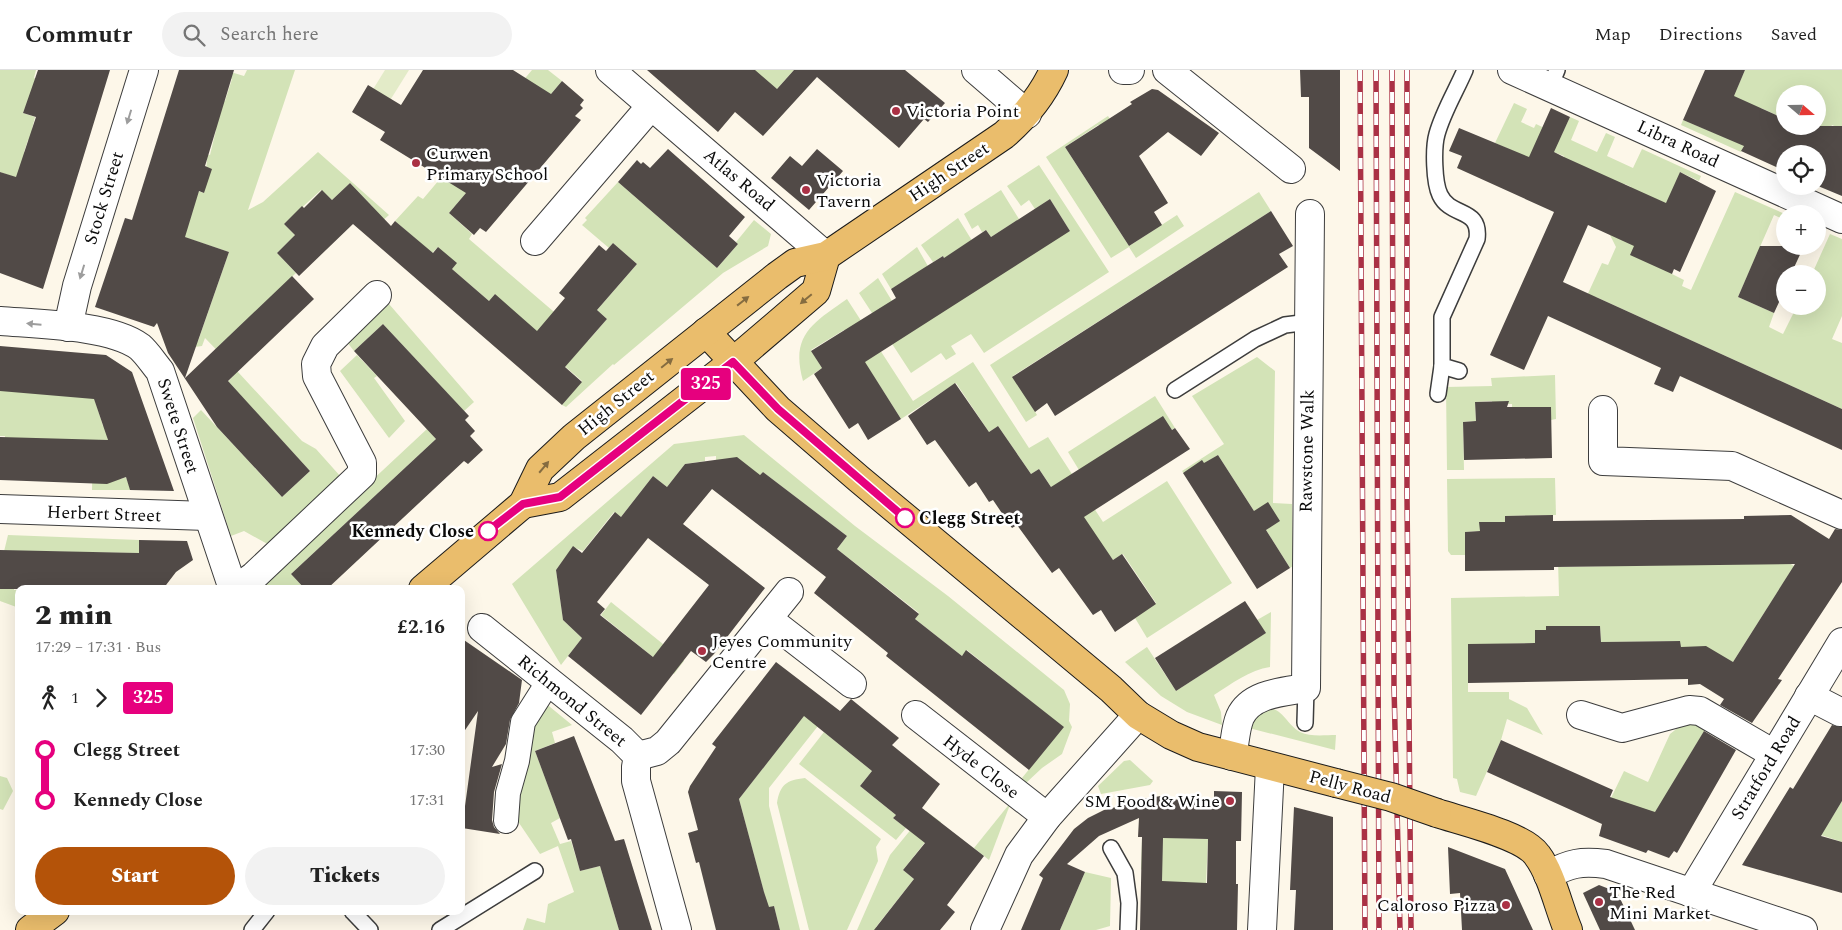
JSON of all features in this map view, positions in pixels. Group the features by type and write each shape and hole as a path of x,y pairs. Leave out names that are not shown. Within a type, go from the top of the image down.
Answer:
{"main road":[{"name":"High Street","path":"428,585 523,504 540,469 574,437 795,263 826,256 998,139 1027,114 1045,90 1054,70"},
{"name":"High Street","path":"523,504 560,497 733,362 816,291 826,256"},
{"path":"706,332 778,409 859,480 1111,689 1138,714"},
{"name":"Pelly Road","path":"1138,714 1180,740 1198,747 1390,797 1524,844 1536,854 1548,875 1568,930"},
{"path":"30,930 50,915"}],"street":[{"name":"Stock Street","path":"68,327 77,286 144,70"},
{"name":"Atlas Road","path":"610,70 826,256"},
{"path":"976,70 1027,114"},
{"path":"1123,70 1130,70"},
{"path":"1167,70 1291,168"},
{"name":"Libra Road","path":"1512,70 1553,78 1842,219"},
{"path":"536,242 651,106"},
{"name":"Rawstone Walk","path":"1306,688 1310,214"},
{"path":"240,585 254,576 362,474 364,468 362,463 317,376 316,364 325,346 377,295"},
{"name":"Swete Street","path":"0,321 97,331 129,341 141,348 160,371 207,516 233,585"},
{"path":"1603,410 1603,461 1732,466 1842,516"},
{"name":"Herbert Street","path":"0,509 207,516"},
{"path":"638,756 657,751 668,742 789,592"},
{"path":"768,618 852,684"},
{"name":"Richmond Street","path":"482,628 549,681 638,756 636,781 676,930"},
{"name":"Stratford Road","path":"1691,893 1842,642"},
{"path":"506,821 508,793 517,761 523,722 549,681"},
{"path":"1232,756 1240,717 1247,708 1258,699 1276,693 1306,688"},
{"path":"1810,696 1840,712"},
{"path":"1581,715 1622,728 1689,710 1700,711 1774,754"},
{"path":"985,930 1019,855 1047,818 1138,714"},
{"name":"Hyde Close","path":"916,715 1047,818"},
{"path":"1262,930 1270,767"},
{"path":"1548,875 1564,866 1585,861 1606,864 1803,930"}],"lane":[{"path":"1438,394 1442,366 1442,318 1477,239 1478,227 1474,220 1450,207 1440,196 1435,176 1436,135 1466,70"},
{"path":"1175,390 1256,340 1285,325 1309,322"},
{"path":"1442,366 1459,371"},
{"name":"Rawstone Walk","path":"1305,723 1306,688"},
{"path":"1111,848 1125,873 1129,903 1128,930"},
{"path":"465,914 535,871"},
{"path":"252,930 264,915"},
{"path":"356,915 370,930"},
{"path":"440,930 464,915"}],"green space":[{"path":"0,70 36,70 34,78 46,82 30,110 25,108 23,113 35,117 32,129 57,137 37,142 28,140 24,152 78,168 42,188 0,172"},
{"path":"211,70 224,70 244,76 247,70 295,70 248,210 263,202 318,152 389,215 381,222 372,206 350,183 332,200 321,190 284,224 295,235 277,253 296,273 219,346 238,372 302,441 316,449 341,477 271,546 244,531 231,536 193,418 201,410 282,497 310,471 228,382 237,371 205,338 202,346 167,351 198,341 229,252 187,238 152,221 176,184 204,193 207,160 185,153 187,149 210,155 216,130 206,126 203,94 225,101 232,79"},
{"path":"385,70 409,70 384,110 367,99"},
{"path":"532,70 548,70 562,81 449,213 472,234 469,239 588,341 607,319 597,310 637,264 613,243 609,248 582,225 587,220 585,218 618,182 717,268 738,244 736,242 754,220 771,234 768,246 723,273 613,364 566,407 562,405 582,381 507,317 495,294 489,301 452,269 438,247 432,253 395,221 418,196 423,199"},
{"path":"755,70 794,70 758,110"},
{"path":"1745,70 1842,70 1842,129 1832,125 1826,137 1821,135 1826,135 1826,85 1776,85 1776,115 1761,108 1741,152 1681,125 1683,120 1717,134"},
{"path":"1514,103 1527,109 1521,122 1534,128 1536,124 1561,136 1570,117 1579,121 1571,140 1597,152 1606,133 1615,137 1607,156 1633,168 1642,149 1701,176 1699,181 1680,172 1672,274 1684,280 1682,286 1691,290 1735,192 1776,210 1776,216 1774,215 1738,297 1774,313 1769,327 1783,334 1792,315 1826,315 1826,265 1816,265 1821,255 1826,255 1826,243 1830,234 1842,239 1842,316 1832,339 1842,343 1842,409 1596,297 1585,300 1602,263 1608,265 1616,247 1610,235 1631,187 1625,184 1619,197 1604,179 1594,172 1558,170 1564,156 1551,151 1545,165 1495,143"},
{"path":"1108,116 1115,127 1098,125 1065,147 1129,246 1177,215 1184,226 1136,258 1129,247 1111,258 1046,157"},
{"path":"1039,165 1109,272 984,353 971,334 951,346 956,354 946,360 941,353 911,373 859,293 878,278 892,301 1070,231 1050,199 1035,209 1029,200 1021,206 1007,186"},
{"path":"1001,190 1019,219 991,237 986,230 982,232 978,225 972,229 964,214"},
{"path":"1259,192 1271,211 1013,376 1037,415 1026,422 990,365"},
{"path":"958,218 976,247 949,265 943,256 933,262 921,245"},
{"path":"917,247 933,275 906,292 901,283 891,289 882,274"},
{"path":"847,299 913,401 973,362 1029,448 1048,437 1103,522 1167,481 1232,583 1147,638 1135,618 1156,603 1123,554 1113,560 1072,518 1039,469 1031,474 998,426 989,432 956,383 901,419 844,330 811,350 822,368 803,381 800,365 802,341 815,323"},
{"path":"389,304 474,402 464,411 383,324 354,351 347,342"},
{"path":"357,355 377,376 374,378 405,421 389,438 340,371"},
{"path":"1257,357 1275,371 1273,503 1292,504 1293,566 1290,568 1266,530 1279,521 1254,511 1218,455 1185,475 1182,471 1224,444 1192,396"},
{"path":"1555,375 1556,419 1551,420 1551,407 1531,407 1512,421 1512,404 1503,404 1493,421 1492,401 1475,402 1476,421 1463,422 1464,470 1447,470 1446,387 1492,386 1491,378"},
{"path":"87,376 103,426 117,422 107,437 121,479 126,477 130,488 142,490 92,490 93,440 4,448 5,436 0,436 0,391"},
{"path":"1155,396 1175,428 1079,470 1068,452"},
{"path":"427,429 436,439 291,574 301,585 266,585 263,582"},
{"path":"744,435 855,526 948,596 1064,690 1070,704 1069,721 1072,727 1062,754 1042,768 1026,783 1022,778 1063,727 967,650 962,656 915,619 919,613 837,549 847,536 763,472 760,475 716,460 716,456 705,457 705,461 685,464 667,487 653,476 621,517 614,512 583,551 573,547 556,570 563,620 582,638 561,665 512,584 674,444"},
{"path":"1555,478 1556,515 1505,516 1505,531 1480,522 1480,531 1465,532 1465,555 1451,555 1448,551 1447,479"},
{"path":"1560,521 1561,567 1664,565 1779,557 1794,566 1733,662 1681,679 1680,641 1601,642 1600,626 1586,626 1586,642 1546,630 1535,630 1535,643 1468,645 1468,692 1509,692 1509,699 1527,708 1543,735 1507,719 1501,740 1476,796 1460,792 1457,779 1453,778 1451,598 1559,596 1557,523"},
{"path":"8,535 139,540 139,553 16,551 15,607 0,601 0,568"},
{"path":"611,602 684,661 674,674 601,615"},
{"path":"1271,612 1270,667 1248,674 1214,695 1221,712 1222,725 1187,712 1161,696 1125,662 1147,647 1176,691 1265,633 1257,620"},
{"path":"819,696 833,707 769,788 769,806 800,930 780,930 774,906 768,908 739,799"},
{"path":"544,702 572,725 552,732 555,743 535,751 560,818 551,823 560,844 571,841 580,871 600,866 619,930 523,930 527,918 545,923 548,904 574,892 558,846 540,854 515,817 530,724"},
{"path":"1265,708 1276,710 1295,729 1304,734 1336,735 1335,750 1249,728 1252,721"},
{"path":"1684,723 1709,723 1655,813 1611,798 1624,771 1648,782 1670,734"},
{"path":"824,732 872,771 860,786 896,815 893,818 906,828 896,840 799,764"},
{"path":"1130,760 1153,781 1150,785 1101,794 1098,786 1124,761"},
{"path":"0,776 7,778 13,791 3,810 0,809"},
{"path":"805,778 881,839 876,847 878,861 847,930 809,930 777,803 780,792 785,784 793,780"},
{"path":"1842,801 1842,842 1821,835"},
{"path":"1011,802 989,860 974,848"},
{"path":"926,811 941,822 903,870 914,879 876,927 879,930 857,930 890,855"},
{"path":"1142,837 1208,839 1206,883 1200,883 1199,930 1141,869"},
{"path":"1085,872 1111,878 1110,926 1096,930 1060,930"}],"building":[{"path":"38,70 110,70 43,289 0,273 0,172 16,177 36,117 23,113"},
{"path":"179,70 234,70 205,166 212,169 204,193 199,191 185,237 229,252 185,378 292,276 314,299 228,381 310,471 282,497 217,427 168,353 157,323 154,327 95,307 125,218 132,220"},
{"path":"423,70 513,70 551,94 562,81 584,100 580,105 583,108 575,116 581,120 486,232 480,228 474,235 449,213 466,193 380,140 385,132 352,112 368,85 401,105"},
{"path":"647,70 755,70 777,89 794,70 905,70 945,103 928,122 924,119 899,148 817,77 763,136 735,112 718,132"},
{"path":"1300,70 1340,70 1340,171 1309,148 1309,97 1301,97"},
{"path":"1705,70 1745,70 1734,96 1776,115 1776,135 1826,135 1826,126 1842,126 1842,196 1826,189 1826,145 1776,145 1776,167 1741,151 1744,146 1683,120"},
{"path":"1152,89 1158,90 1219,133 1201,156 1168,132 1139,156 1168,203 1154,212 1162,225 1129,246 1065,147"},
{"path":"1551,108 1570,117 1554,152 1666,203 1680,172 1716,191 1680,272 1674,269 1672,274 1630,255 1634,246 1588,225 1563,282 1842,409 1842,450 1680,376 1673,392 1654,384 1661,368 1548,316 1524,370 1490,355 1554,212 1457,168 1462,156 1449,151 1459,128 1529,157"},
{"path":"668,149 745,217 729,236 738,244 717,268 618,182 637,160 650,168"},
{"name":"Victoria Tavern","path":"817,149 843,171 809,210 771,178 790,156 802,166"},
{"path":"350,183 391,226 395,221 433,253 438,247 457,263 452,269 489,301 495,294 537,331 565,298 559,293 599,245 606,251 613,243 637,264 597,310 607,319 565,367 582,382 562,405 353,224 299,276 277,253 295,235 284,224 302,206 304,208 322,190 332,200"},
{"path":"1050,199 1070,231 865,362 901,419 868,440 858,423 849,429 814,374 822,368 811,351 896,298 891,289 919,271 943,256 944,258 986,230 991,237"},
{"path":"1271,211 1293,246 1279,254 1288,267 1055,416 1047,403 1035,412 1012,377"},
{"path":"1760,246 1776,246 1776,255 1800,255 1795,265 1776,265 1776,309 1774,313 1738,297"},
{"path":"383,324 469,416 465,420 475,431 470,436 483,450 468,464 464,461 331,585 301,585 291,574 436,439 354,351"},
{"path":"0,346 106,355 132,372 174,491 130,490 126,477 107,484 0,480 0,437 108,440 94,399 0,391"},
{"path":"955,383 989,432 998,426 1031,474 1039,469 1051,487 1163,416 1172,430 1175,428 1190,449 1084,517 1113,560 1122,554 1156,604 1115,632 1101,610 1093,615 1059,568 1052,573 1017,525 1012,528 993,500 989,502 976,482 969,487 935,440 927,445 908,416"},
{"path":"1509,401 1507,407 1551,407 1552,458 1464,460 1463,422 1476,421 1475,402"},
{"path":"1218,455 1254,511 1268,502 1280,521 1266,530 1290,568 1257,589 1183,473 1202,460 1204,463"},
{"path":"737,457 760,475 763,472 847,536 837,549 919,614 915,619 962,656 966,650 1064,727 1029,770 886,656 888,653 814,593 826,577 712,489 683,524 765,588 714,654 706,662 691,651 641,715 568,656 582,638 563,620 556,570 573,546 582,553 615,512 621,517 653,476 667,487 685,464","holes":["648,538 709,585 653,657 600,615 605,609 597,602"]},
{"path":"1553,515 1553,521 1744,519 1744,516 1791,515 1829,539 1835,529 1842,530 1842,582 1778,679 1782,680 1752,723 1720,705 1724,699 1700,684 1688,685 1688,679 1468,683 1468,644 1535,643 1535,630 1546,630 1546,626 1600,626 1601,642 1680,641 1681,647 1706,646 1733,662 1795,564 1554,567 1554,570 1465,571 1465,532 1480,531 1479,522 1505,522 1505,516"},
{"path":"139,540 187,541 193,560 176,572 166,585 15,585 15,589 0,589 0,550 139,553"},
{"path":"1245,601 1266,633 1176,691 1155,658"},
{"path":"465,641 522,680 519,703 510,720 506,744 492,767 502,764 494,792 492,820 494,827 500,834 465,828 465,806 478,711 465,730"},
{"path":"776,662 840,711 851,699 899,738 892,745 940,784 922,808 984,856 947,905 955,912 940,930 874,930 914,879 903,870 925,843 893,818 896,815 860,786 872,771 804,716 739,799 764,892 769,907 774,906 780,930 716,930 699,862 696,863 688,833 698,830 688,792 716,747 712,744"},
{"path":"1832,725 1842,727 1842,801 1821,836 1842,842 1842,893 1742,865 1790,787 1793,789"},
{"path":"1704,731 1736,750 1677,853 1674,851 1669,858 1648,850 1646,853 1599,836 1602,824 1487,772 1501,740 1613,790 1610,797 1655,812"},
{"path":"574,736 615,841 624,839 652,930 619,930 600,866 580,871 571,839 568,840 535,751"},
{"path":"1214,791 1242,792 1241,841 1236,841 1236,884 1238,884 1237,930 1140,930 1142,837 1138,837 1139,818 1099,836 1067,864 1085,872 1060,930 1021,930 1043,878 1039,875 1074,829 1088,818 1104,810 1140,801 1141,799 1161,796 1163,799 1214,801","holes":["1163,838 1208,839 1207,883 1162,881"]},
{"path":"1294,807 1333,817 1333,930 1294,930 1296,890 1290,890"},
{"path":"1448,847 1505,869 1533,930 1462,930 1460,893 1450,894"},
{"path":"1599,885 1617,892 1635,930 1600,930 1583,893"}],"railway":[{"path":"1360,70 1365,930"},
{"path":"1376,70 1379,930"},
{"path":"1392,70 1394,687 1400,930"},
{"path":"1407,70 1407,494 1411,930"}],"bus line":[{"name":"325","path":"488,531 523,504 560,497 733,362 778,409 905,518"}],"place":[{"name":"Victoria Point","path":"896,111"},
{"name":"Curwen Primary School","path":"416,163"},
{"name":"Victoria Tavern","path":"806,190"},
{"name":"Clegg Street","path":"905,518"},
{"name":"Kennedy Close","path":"488,531"},
{"name":"Jeyes Community Centre","path":"702,651"},
{"name":"SM Food & Wine","path":"1230,801"},
{"name":"The Red Mini Market","path":"1599,902"},
{"name":"Caloroso Pizza","path":"1506,905"}]}
